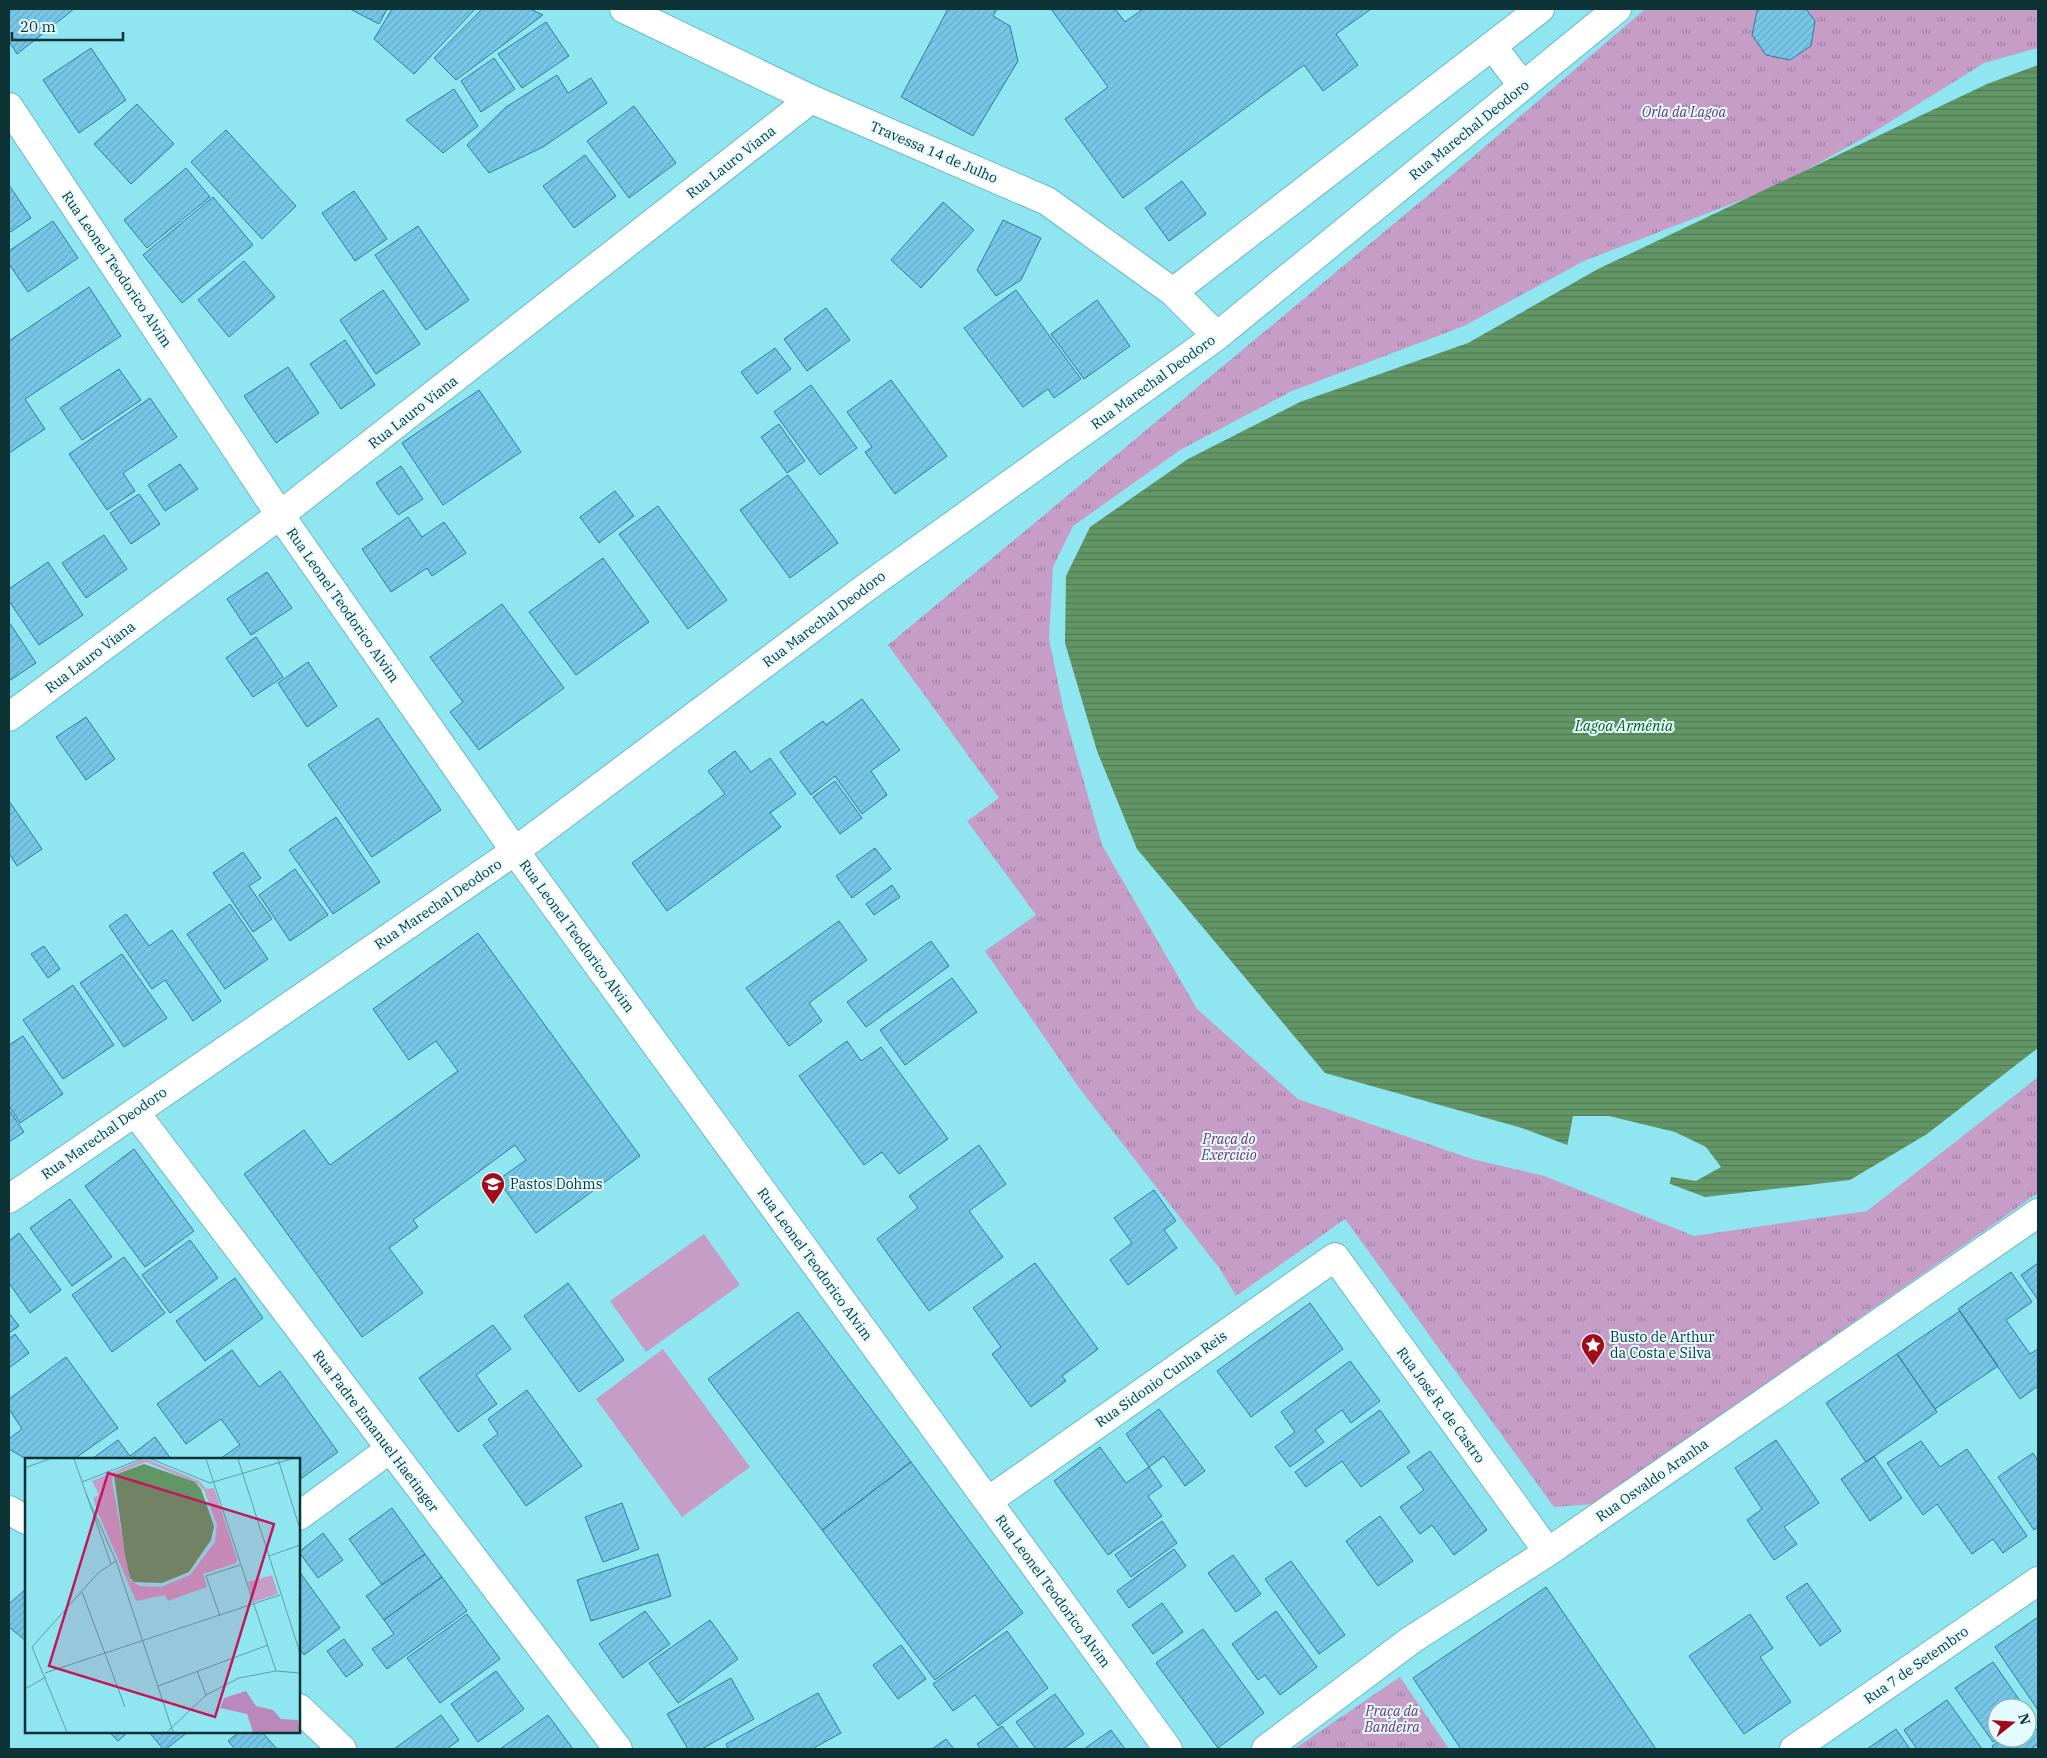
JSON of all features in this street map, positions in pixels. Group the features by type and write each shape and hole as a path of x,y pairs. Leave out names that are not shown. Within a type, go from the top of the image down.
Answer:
{"street":[{"name":"Travessa 14 de Julho","path":"624,9 811,100 1047,201 1173,292 1218,336"},
{"path":"1173,292 1540,9"},
{"name":"Rua Marechal Deodoro","path":"9,1199 515,851 868,586 1218,336 1617,9"},
{"path":"1492,46 1523,86"},
{"name":"Rua Lauro Viana","path":"9,717 280,515 811,100"},
{"name":"Rua Leonel Teodorico Alvim","path":"9,107 280,515 515,851 1168,1749"},
{"name":"Rua Padre Emanuel Haetinger","path":"135,1112 618,1749"},
{"name":"Rua Osvaldo Aranha","path":"1266,1749 1411,1640 1548,1552 2038,1213"},
{"name":"Rua Sidonio Cunha Reis","path":"988,1501 1335,1257"},
{"name":"Rua José R. de Castro","path":"1335,1257 1548,1552"},
{"path":"300,1515 390,1449"},
{"path":"9,1510 25,1519"},
{"name":"Rua 7 de Setembro","path":"1794,1749 2038,1581"},
{"path":"300,1709 342,1749"}],"green space":[{"path":"1645,9 2035,9 2038,13 2038,48 1984,63 1864,138 1775,187 1584,261 1464,326 1292,391 1180,450 1073,526 1053,567 1049,639 1064,712 1102,845 1197,1009 1298,1099 1472,1159 1544,1176 1694,1236 1867,1211 2038,1077 2038,1193 1594,1504 1554,1507 1345,1219 1236,1296 1220,1269 1080,1089 985,951 1036,915 967,821 999,798 888,645 1432,192"},
{"path":"704,1234 740,1285 646,1352 610,1301"},
{"path":"663,1349 750,1467 682,1517 596,1399"},
{"name":"Praça da Bandeira","path":"1400,1677 1449,1749 1294,1749"}],"water":[{"name":"Lagoa Armênia","path":"2038,65 2038,1048 1927,1134 1850,1180 1705,1197 1522,1128 1325,1073 1137,849 1097,751 1065,643 1066,576 1090,527 1188,459 1300,402 1468,343 1598,269 1987,84"}],"pier":[{"path":"1573,1116 1609,1116 1675,1132 1706,1147 1721,1167 1696,1181 1671,1177 1669,1186 1567,1147"}],"building":[{"path":"9,9 74,9 17,54 9,41"},
{"path":"350,9 387,9 379,24"},
{"path":"392,9 475,9 414,74 374,39"},
{"path":"482,9 530,9 543,15 456,80 434,58"},
{"path":"948,9 997,9 993,16 1010,26 1018,61 973,136 901,97"},
{"path":"1051,9 1115,9 1125,22 1143,9 1371,9 1336,34 1358,65 1323,91 1304,65 1123,198 1065,119 1108,87"},
{"path":"1760,9 1806,9 1815,21 1811,46 1790,60 1766,55 1752,35 1757,11"},
{"path":"546,22 569,56 522,88 498,54"},
{"path":"91,48 126,100 79,133 43,80"},
{"path":"494,58 515,89 481,112 461,81"},
{"path":"557,75 568,93 591,78 607,103 543,147 489,173 467,145 506,107"},
{"path":"454,89 478,126 443,153 406,120"},
{"path":"137,104 174,144 131,184 94,144"},
{"path":"634,106 676,163 629,198 587,141"},
{"path":"226,130 296,206 262,239 191,162"},
{"path":"585,155 616,196 574,228 543,186"},
{"path":"186,168 210,197 147,248 124,220"},
{"path":"1182,181 1206,214 1169,241 1145,208"},
{"path":"9,185 31,218 9,233"},
{"path":"354,191 387,239 355,261 322,213"},
{"path":"213,197 253,245 182,303 143,255"},
{"path":"943,202 974,230 921,288 891,260"},
{"path":"1003,220 1041,238 1021,280 996,296 977,270"},
{"path":"53,221 78,258 28,292 9,264 9,251"},
{"path":"418,226 469,300 426,330 375,255"},
{"path":"244,261 275,297 229,337 198,300"},
{"path":"89,287 121,336 25,399 45,429 9,453 9,341"},
{"path":"383,290 420,344 376,374 340,320"},
{"path":"1016,290 1081,379 1054,398 1048,389 1023,407 964,328"},
{"path":"1097,300 1130,346 1084,379 1051,334"},
{"path":"826,308 850,340 807,371 784,339"},
{"path":"345,340 375,385 341,409 310,364"},
{"path":"775,348 791,369 757,394 741,372"},
{"path":"288,367 319,413 276,443 244,396"},
{"path":"119,369 141,400 82,440 60,408"},
{"path":"891,380 947,456 895,494 865,452 872,447 847,412"},
{"path":"811,385 857,448 820,475 774,412"},
{"path":"479,390 521,452 443,505 402,443"},
{"path":"150,398 177,437 123,473 135,491 107,510 69,454"},
{"path":"779,424 805,461 787,473 761,437"},
{"path":"180,464 198,489 165,511 148,485"},
{"path":"401,466 423,499 398,515 376,483"},
{"path":"788,475 838,543 790,578 740,510"},
{"path":"615,491 634,516 599,543 580,517"},
{"path":"139,494 160,524 131,544 110,513"},
{"path":"658,506 727,600 688,629 619,534"},
{"path":"408,517 422,537 444,522 466,553 432,576 427,568 391,592 362,549"},
{"path":"104,535 127,569 86,598 62,563"},
{"path":"603,558 649,622 576,675 529,612"},
{"path":"48,562 83,615 39,645 9,601 9,589"},
{"path":"267,572 292,608 251,635 227,599"},
{"path":"502,604 564,688 479,750 450,712 463,702 430,657"},
{"path":"9,622 36,663 9,681"},
{"path":"256,637 283,677 253,697 226,658"},
{"path":"308,662 337,706 307,727 278,683"},
{"path":"862,699 900,750 871,771 887,795 862,814 835,776 811,795 780,752 823,721 826,725"},
{"path":"86,717 115,759 86,780 56,737"},
{"path":"378,718 441,810 372,857 308,765"},
{"path":"735,751 751,772 770,758 796,794 770,813 781,827 667,911 632,863 725,794 708,771"},
{"path":"835,781 862,818 840,834 813,797"},
{"path":"9,801 42,849 17,866 9,853"},
{"path":"336,817 380,882 333,914 289,850"},
{"path":"875,848 891,869 852,898 836,876"},
{"path":"243,852 261,878 249,886 272,919 253,932 213,873"},
{"path":"295,869 328,915 290,941 259,895"},
{"path":"892,885 900,897 874,915 866,904"},
{"path":"230,904 268,959 225,989 187,934"},
{"path":"126,914 149,946 172,930 221,1001 193,1021 165,980 152,989 109,926"},
{"path":"839,921 867,960 809,1003 822,1021 789,1046 746,988"},
{"path":"478,933 640,1156 536,1233 498,1180 526,1160 515,1145 413,1220 418,1227 389,1248 423,1293 362,1337 244,1174 304,1130 330,1165 458,1071 436,1041 409,1060 373,1009"},
{"path":"931,941 949,966 866,1027 847,1002"},
{"path":"44,946 60,969 48,978 31,954"},
{"path":"122,954 167,1018 124,1047 80,983"},
{"path":"952,978 977,1012 905,1065 880,1030"},
{"path":"73,985 114,1045 63,1079 23,1020"},
{"path":"23,1036 63,1094 20,1123 9,1106 9,1045"},
{"path":"847,1041 861,1061 881,1047 948,1139 899,1174 882,1152 864,1165 799,1076"},
{"path":"9,1110 24,1132 9,1142"},
{"path":"979,1145 1006,1184 969,1211 1003,1257 929,1311 877,1239 918,1208 909,1196"},
{"path":"134,1149 194,1231 145,1267 85,1186"},
{"path":"1154,1190 1176,1221 1164,1230 1177,1248 1128,1285 1110,1260 1132,1243 1114,1218"},
{"path":"70,1199 112,1257 72,1286 30,1228"},
{"path":"19,1233 61,1290 30,1313 9,1283 9,1241"},
{"path":"190,1240 218,1278 170,1313 142,1275"},
{"path":"124,1257 165,1313 112,1352 72,1295"},
{"path":"1035,1263 1098,1349 1062,1376 1066,1381 1031,1407 992,1354 1001,1347 973,1308"},
{"path":"2038,1263 2038,1300 2021,1275"},
{"path":"2011,1272 2032,1302 2006,1320 2030,1354 2038,1349 2038,1386 2020,1399 1958,1309"},
{"path":"235,1278 263,1318 205,1361 176,1321"},
{"path":"568,1283 624,1360 579,1392 524,1316"},
{"path":"1310,1303 1343,1349 1251,1417 1217,1371"},
{"path":"1960,1311 1998,1366 1935,1409 1897,1354"},
{"path":"798,1312 911,1462 822,1530 708,1379"},
{"path":"9,1313 19,1326 9,1333"},
{"path":"493,1325 511,1349 476,1375 497,1404 458,1432 419,1378"},
{"path":"15,1334 29,1353 9,1368 9,1339"},
{"path":"232,1350 259,1387 280,1371 338,1452 300,1479 300,1458 221,1458 240,1445 221,1419 186,1444 157,1404"},
{"path":"1897,1354 1937,1412 1866,1462 1826,1403"},
{"path":"66,1357 118,1428 75,1458 25,1458 9,1449 9,1439 22,1429 9,1409 9,1399"},
{"path":"1350,1361 1380,1401 1351,1423 1342,1410 1315,1430 1324,1442 1290,1467 1275,1447 1295,1432 1281,1412"},
{"path":"527,1390 582,1466 526,1506 483,1445 498,1434 488,1419"},
{"path":"1159,1409 1205,1471 1185,1486 1164,1456 1149,1467 1126,1434"},
{"path":"1380,1410 1410,1452 1361,1487 1342,1461 1306,1487 1295,1472"},
{"path":"155,1437 170,1458 93,1458 118,1440 130,1456"},
{"path":"1776,1440 1819,1503 1784,1527 1797,1544 1774,1560 1747,1520 1762,1509 1735,1468"},
{"path":"1921,1441 1940,1467 1967,1449 2027,1536 2003,1553 1993,1539 1972,1554 1937,1504 1923,1515 1887,1463"},
{"path":"1100,1447 1126,1483 1149,1467 1162,1486 1148,1496 1162,1516 1108,1555 1054,1481"},
{"path":"1430,1451 1487,1530 1454,1555 1432,1525 1420,1534 1400,1507 1424,1490 1407,1467"},
{"path":"2033,1453 2038,1461 2038,1527 2034,1530 1998,1477"},
{"path":"1874,1456 1902,1498 1870,1521 1841,1479"},
{"path":"911,1462 1023,1613 935,1680 822,1530"},
{"path":"622,1503 639,1549 603,1562 585,1517"},
{"path":"392,1508 425,1554 382,1585 349,1539"},
{"path":"1380,1516 1413,1561 1378,1586 1346,1541"},
{"path":"1162,1521 1177,1543 1131,1577 1115,1555"},
{"path":"323,1533 343,1560 318,1578 300,1551"},
{"path":"1174,1549 1186,1566 1129,1608 1117,1591"},
{"path":"425,1554 442,1577 384,1620 366,1596"},
{"path":"658,1554 671,1596 591,1621 577,1580"},
{"path":"1233,1555 1261,1594 1236,1612 1208,1573"},
{"path":"1291,1561 1345,1635 1319,1654 1265,1579"},
{"path":"300,1572 340,1628 304,1655 300,1649"},
{"path":"442,1577 467,1611 387,1669 372,1649 394,1634 384,1620"},
{"path":"1807,1583 1841,1631 1820,1646 1786,1597"},
{"path":"1546,1587 1656,1749 1461,1749 1413,1678"},
{"path":"25,1590 25,1640 9,1627 9,1604"},
{"path":"1162,1603 1183,1632 1153,1654 1132,1625"},
{"path":"645,1611 670,1644 623,1678 599,1644"},
{"path":"1276,1611 1317,1667 1280,1695 1265,1675 1258,1680 1232,1644"},
{"path":"467,1614 500,1659 440,1703 407,1658"},
{"path":"1750,1614 1773,1648 1760,1657 1791,1702 1744,1734 1689,1656"},
{"path":"2038,1617 2038,1710 2037,1698 2030,1698 1995,1647"},
{"path":"710,1620 738,1659 678,1703 649,1663"},
{"path":"1203,1629 1264,1713 1218,1748 1156,1663"},
{"path":"1007,1631 1048,1688 998,1726 975,1695 953,1711 933,1684"},
{"path":"344,1639 363,1665 346,1677 327,1651"},
{"path":"901,1645 926,1679 898,1699 873,1665"},
{"path":"1993,1662 2018,1698 1987,1698 1987,1733 1955,1688"},
{"path":"496,1671 524,1709 478,1742 451,1704"},
{"path":"731,1678 754,1719 702,1749 688,1749 667,1714"},
{"path":"818,1693 841,1733 812,1749 728,1749 726,1744"},
{"path":"1055,1694 1084,1734 1063,1749 1036,1749 1016,1722"},
{"path":"1947,1700 1982,1749 1917,1749 1904,1730"},
{"path":"441,1715 459,1740 447,1749 394,1749"},
{"path":"548,1715 573,1749 500,1749"},
{"path":"1002,1726 1019,1749 981,1749 977,1744"},
{"path":"1896,1729 1910,1749 1867,1749"},
{"path":"1111,1730 1125,1749 1084,1749"},
{"path":"110,1733 127,1733 118,1741"},
{"path":"150,1733 187,1733 166,1749 163,1749"},
{"path":"238,1733 263,1733 277,1749 235,1749 228,1741"},
{"path":"946,1739 954,1749 932,1749"},
{"path":"1993,1748 2032,1748 2031,1749"}],"place":[{"name":"Pastos Dohms","path":"493,1205"},
{"name":"Busto de Arthur da Costa e Silva","path":"1593,1366"}],"park label":[{"name":"Orla da Lagoa","path":"1684,112"},
{"name":"Praça do Exercício","path":"1229,1148"}]}
